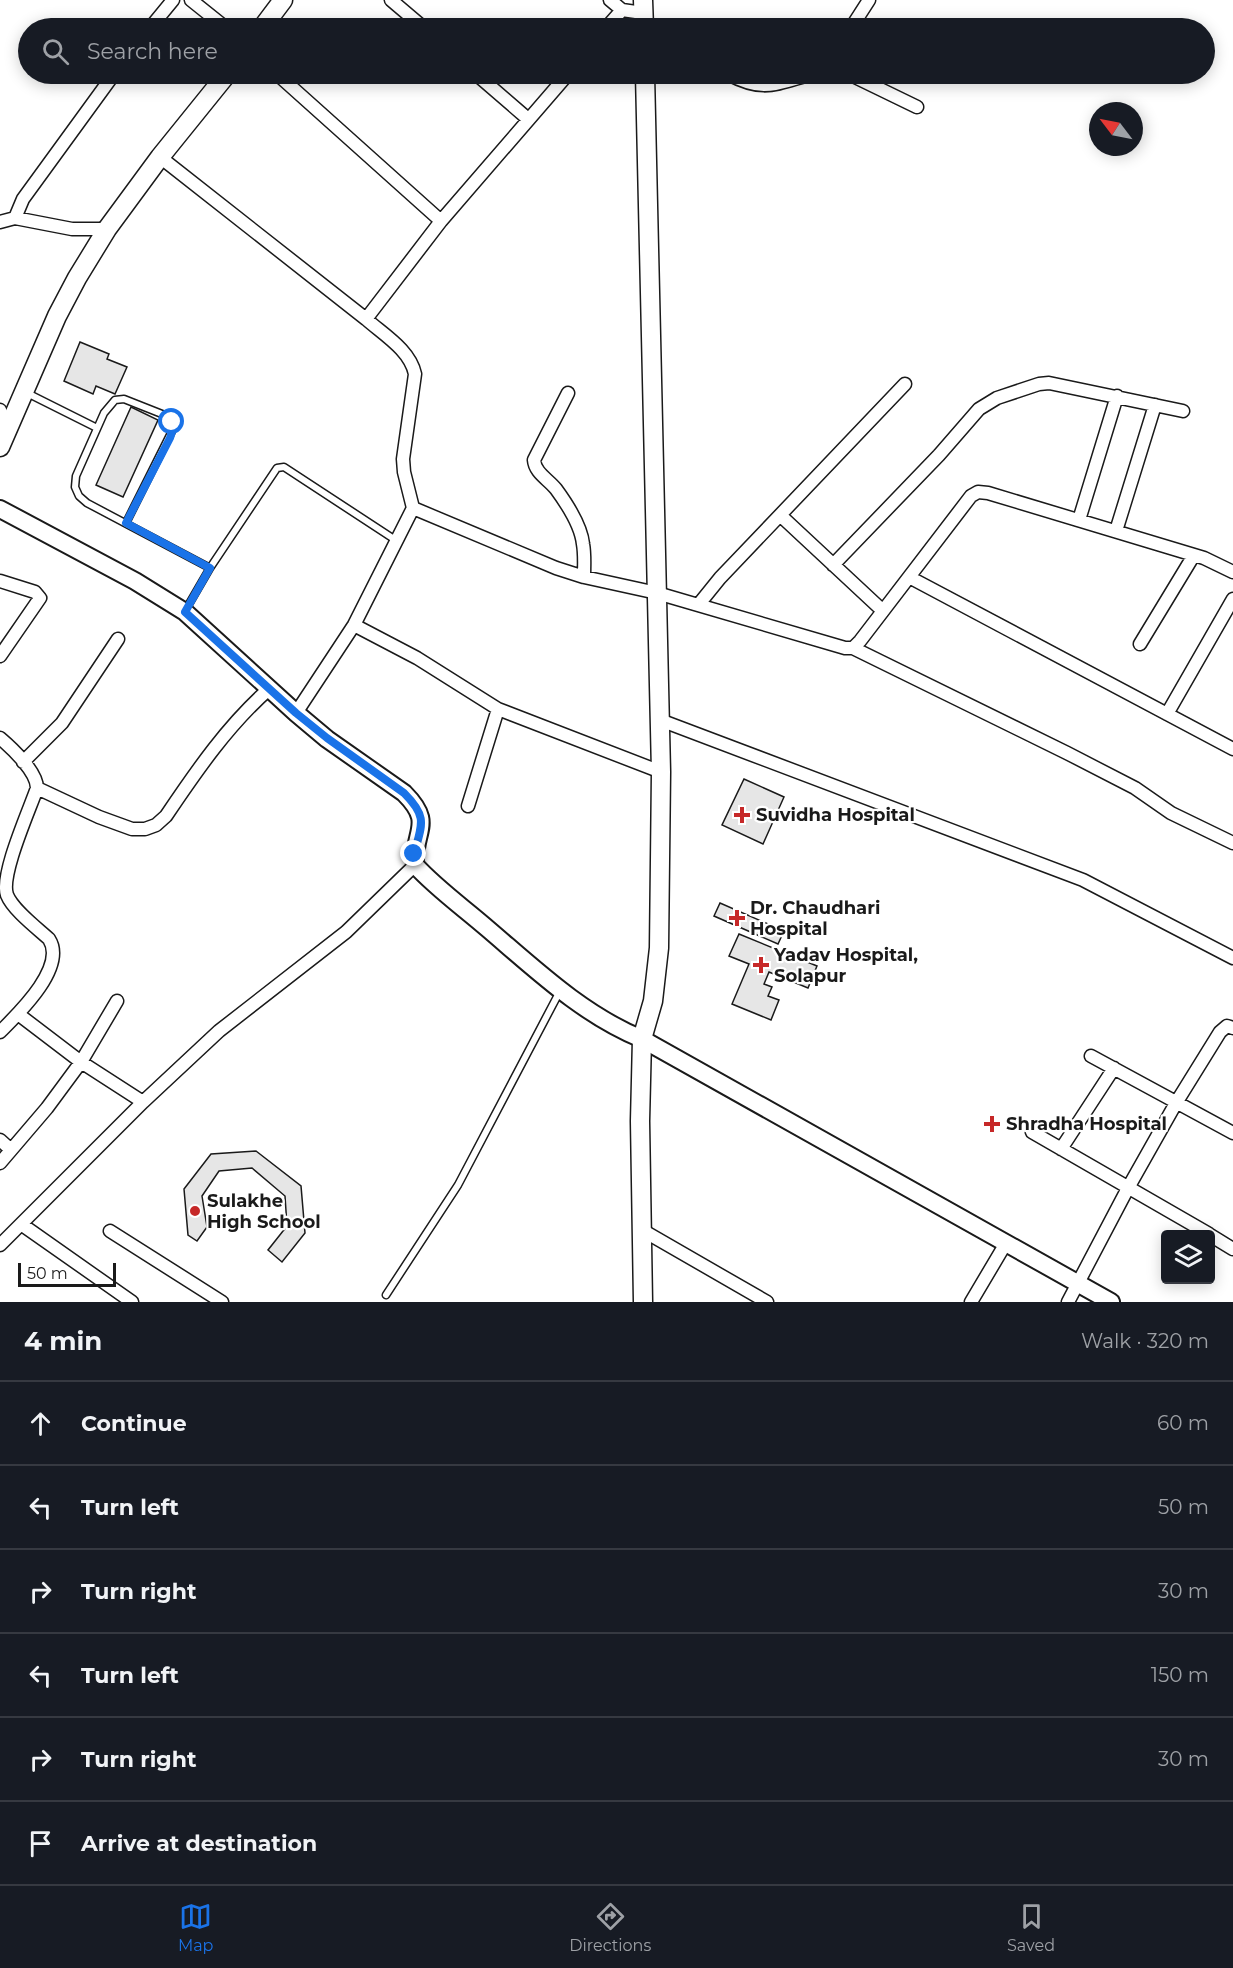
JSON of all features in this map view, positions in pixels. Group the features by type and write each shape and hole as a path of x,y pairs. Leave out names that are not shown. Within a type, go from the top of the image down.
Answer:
{"main road":[{"path":"270,18 284,0"},
{"path":"0,447 72,288 107,229 160,157 219,84"},
{"path":"643,1302 640,1121 642,1039 653,1001 659,948 661,771 645,84"},
{"path":"0,509 135,581 185,612 296,713 404,793 415,804 421,816 422,824 414,854 415,865 560,990 597,1017 619,1030 642,1039 1112,1302"}],"street":[{"path":"158,18 173,0"},
{"path":"191,0 214,18"},
{"path":"392,0 413,18"},
{"path":"610,0 622,10 640,18"},
{"path":"857,18 869,0"},
{"path":"615,18 622,10"},
{"path":"15,218 23,199 107,84"},
{"path":"288,84 441,221"},
{"path":"488,84 528,119"},
{"path":"366,319 441,221 559,84"},
{"path":"753,84 774,84"},
{"path":"870,84 917,106"},
{"path":"160,157 366,319 413,363 415,374 403,459 413,508 354,625 296,713"},
{"path":"0,222 15,218 53,226 107,229"},
{"path":"833,565 987,402 1039,384 1049,383 1183,411"},
{"path":"699,604 720,578 905,384"},
{"path":"568,393 534,460 534,466 555,488 580,532 585,577"},
{"path":"1079,520 1117,396"},
{"path":"1116,531 1155,405"},
{"path":"0,410 7,428"},
{"path":"853,648 971,496 978,492 988,493 1194,555 1233,572"},
{"path":"413,508 556,568 699,604 845,648 853,648 1067,753 1135,788 1171,813 1233,843"},
{"path":"780,515 883,611"},
{"path":"1140,644 1194,555"},
{"path":"909,577 1233,749"},
{"path":"0,581 34,592 40,598 0,656"},
{"path":"1167,714 1233,599"},
{"path":"354,625 417,658 498,709 661,771"},
{"path":"24,762 62,723 118,639"},
{"path":"38,788 132,830 156,825 166,816 212,749 240,716 270,688"},
{"path":"468,806 498,709"},
{"path":"660,720 1083,880 1233,958"},
{"path":"0,738 14,749 38,781 38,788 7,870 5,884 7,895 13,904 49,939 54,954 46,976 38,989 0,1032"},
{"path":"0,1245 143,1102 219,1031 346,932 415,865"},
{"path":"0,1163 47,1108 81,1062 117,1001"},
{"path":"18,1014 81,1062 143,1102"},
{"path":"1068,1302 1176,1103 1223,1028 1233,1028"},
{"path":"1091,1056 1233,1133"},
{"path":"1061,1149 1114,1068"},
{"path":"1032,1132 1201,1230"},
{"path":"0,1140 11,1150"},
{"path":"21,1224 132,1302"},
{"path":"642,1230 767,1302"},
{"path":"110,1231 222,1302"},
{"path":"1215,1238 1233,1249"},
{"path":"971,1302 1006,1243"}],"lane":[{"path":"24,391 97,428"},
{"path":"126,523 173,429 172,422 167,416 124,399 115,400 108,406 97,428 76,476 75,487 79,496 87,503 210,568"},
{"path":"185,612 210,568 277,468 284,467 398,540"},
{"path":"386,1295 458,1185 560,990"}],"building":[{"path":"80,342 109,354 107,359 127,367 115,394 96,386 93,394 64,381"},
{"path":"131,407 158,420 123,497 96,485"},
{"path":"744,779 784,797 763,844 722,825"},
{"path":"720,903 784,931 778,944 714,916"},
{"path":"739,934 817,966 808,988 769,972 764,984 772,987 768,996 779,1000 771,1020 732,1004 749,964 729,956"},
{"name":"Sulakhe High School","path":"256,1151 301,1186 305,1233 282,1262 268,1250 287,1226 285,1196 252,1168 219,1171 202,1196 207,1227 197,1241 188,1235 184,1189 211,1154"}],"place":[{"name":"Suvidha Hospital","path":"742,815"},
{"name":"Dr. Chaudhari Hospital","path":"737,918"},
{"name":"Yadav Hospital, Solapur","path":"761,965"},
{"name":"Shradha Hospital","path":"992,1124"},
{"name":"Sulakhe High School","path":"195,1211"}],"route":[{"path":"172,422 173,429 170,438 126,523 210,568 185,612 296,713 404,793 415,804 422,824 414,854"}]}
